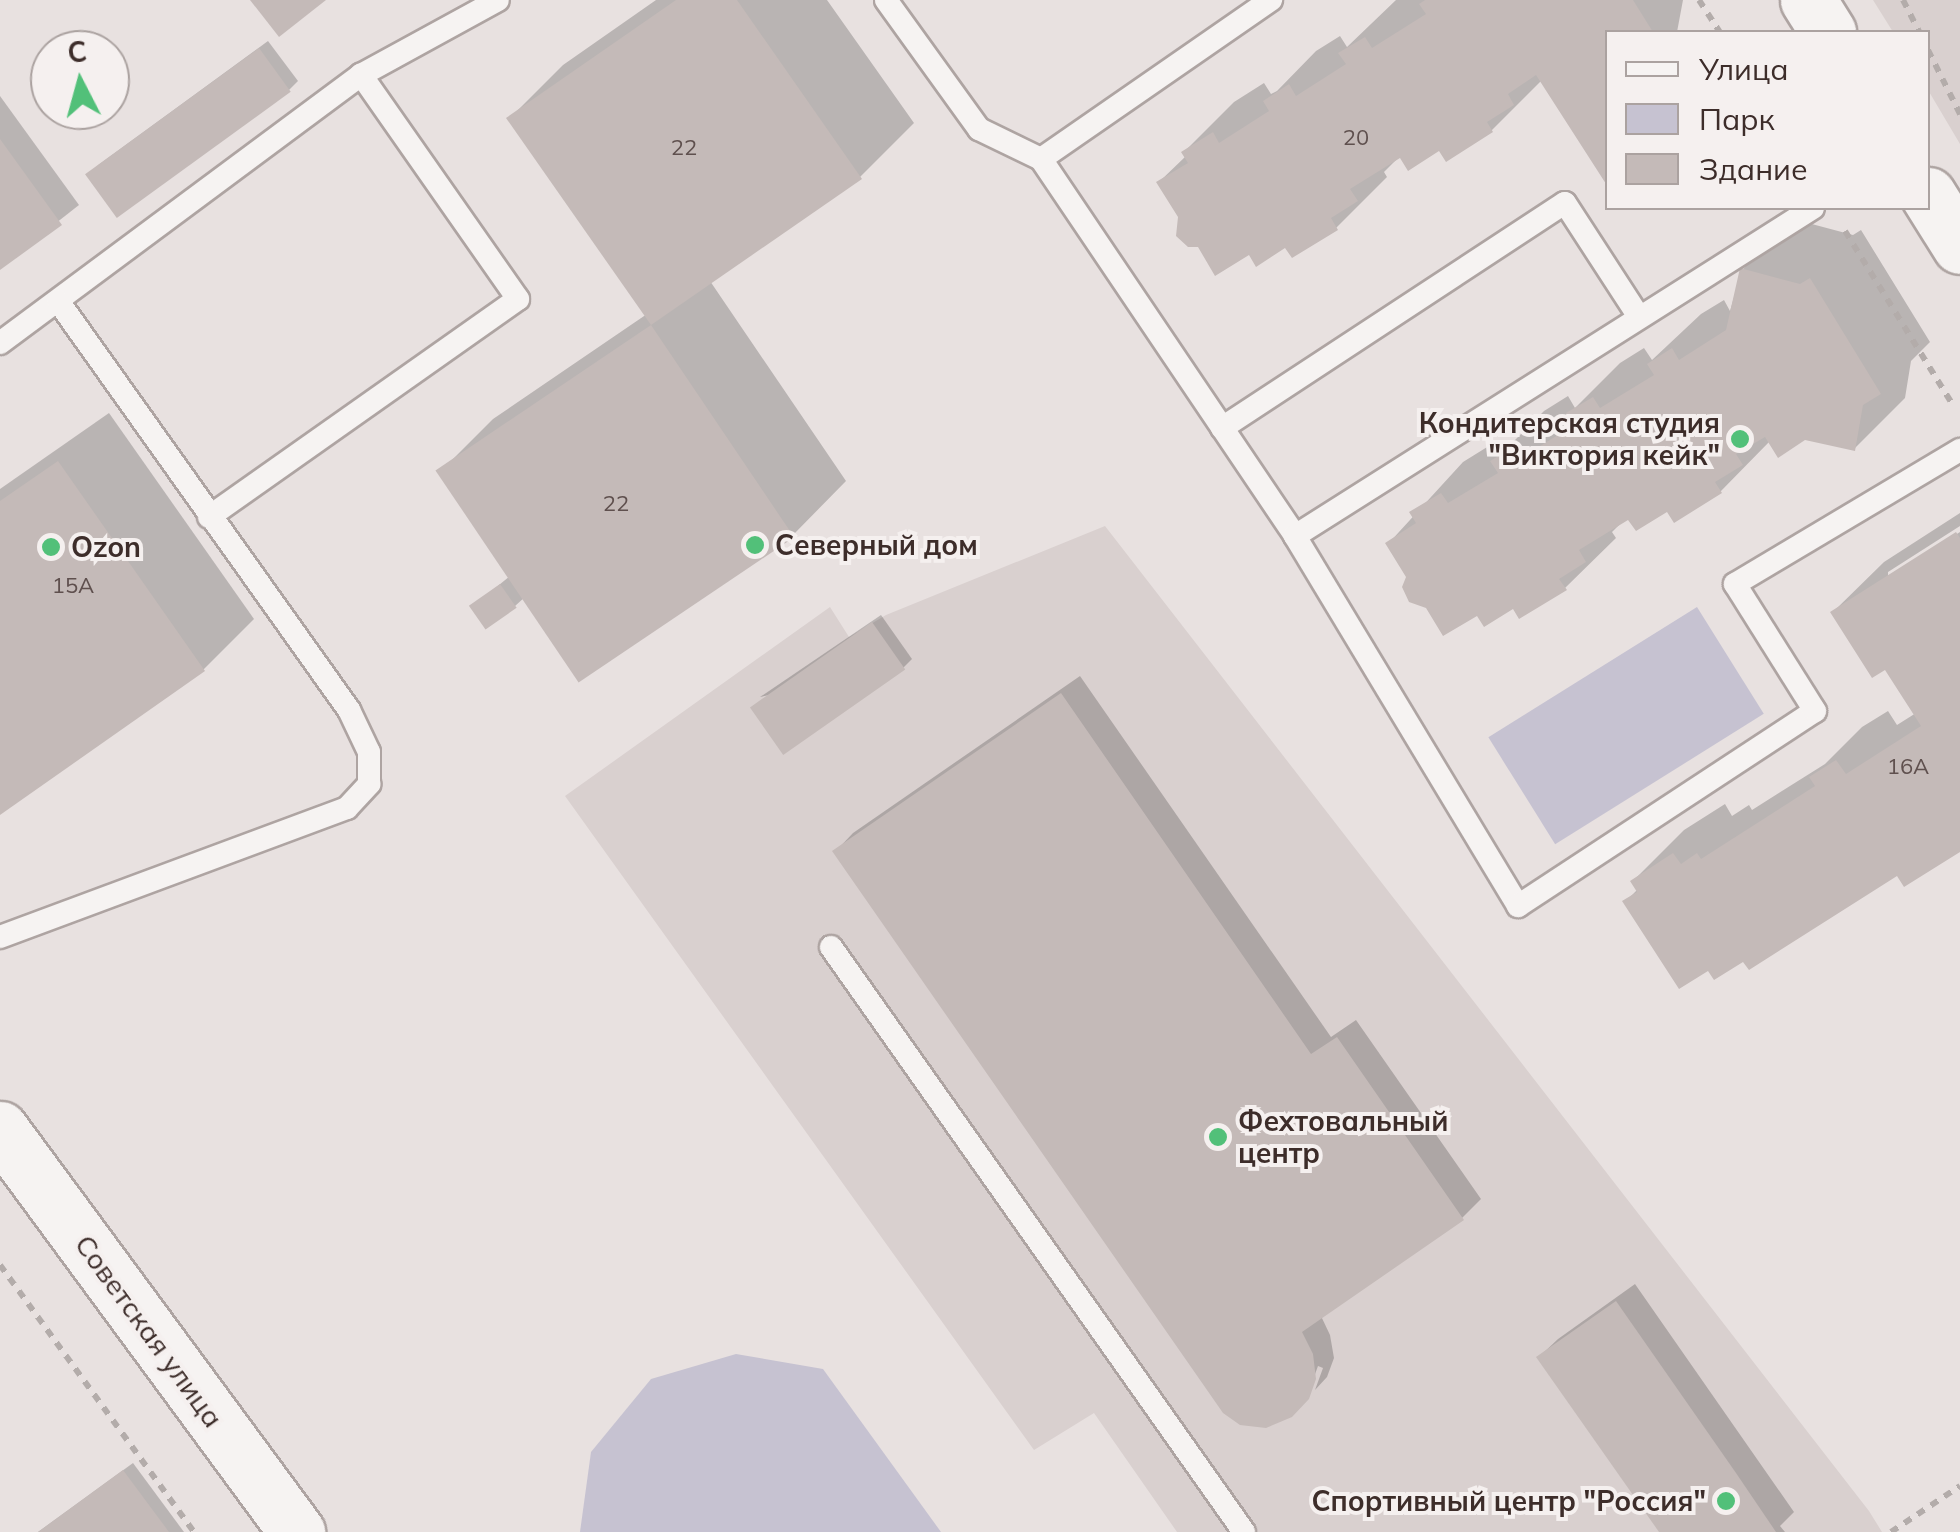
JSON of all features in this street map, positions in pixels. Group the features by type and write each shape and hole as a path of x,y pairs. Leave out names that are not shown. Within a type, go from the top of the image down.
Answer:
{"street":[{"path":"1808,0 1827,30"},
{"path":"1930,198 1960,246"},
{"name":"Советская улица","path":"0,1129 297,1532"}],"lane":[{"path":"0,343 361,76 498,0"},
{"path":"886,0 979,129 1042,159 1295,536 1518,906 1815,710 1735,584 1960,450"},
{"path":"1042,159 1271,0"},
{"path":"209,517 518,299 361,76"},
{"path":"1222,428 1565,203 1639,317"},
{"path":"1295,536 1810,210"},
{"path":"0,937 346,808 368,784 369,752 349,710 58,302"},
{"path":"831,948 1244,1532"}],"path":[{"path":"1700,0 1719,30"},
{"path":"1902,0 1918,30"},
{"path":"1930,54 1960,114"},
{"path":"1840,224 1960,417"},
{"path":"0,1265 194,1532"},
{"path":"1891,1532 1960,1486"}],"shaded area":[{"path":"1873,0 1960,0 1960,144 1930,93 1930,30 1892,30"},
{"path":"1105,526 1882,1532 1177,1532 1094,1413 1034,1450 565,796 830,607 849,637 886,615"}],"green space":[{"path":"1697,607 1764,714 1555,844 1488,737"},
{"path":"736,1354 823,1369 941,1532 580,1532 591,1452 651,1379"}],"building":[{"path":"250,0 326,0 279,37"},
{"path":"676,0 737,0 862,179 651,325 506,118"},
{"path":"1425,0 1633,0 1652,30 1605,30 1605,182 1536,75 1508,94 1514,105 1487,122 1493,132 1446,162 1439,151 1408,171 1400,158 1350,189 1358,201 1331,218 1338,230 1292,258 1285,248 1256,267 1249,255 1215,276 1198,247 1188,247 1176,236 1178,217 1156,182 1188,163 1181,152 1213,132 1219,143 1269,111 1263,101 1289,84 1296,96 1346,64 1338,53 1365,37 1372,48 1426,14 1419,4"},
{"path":"259,48 291,92 117,218 85,174"},
{"path":"0,139 62,225 0,270"},
{"path":"1740,268 1800,284 1810,278 1881,394 1863,405 1855,451 1805,440 1778,458 1765,437 1736,454 1743,465 1715,482 1722,493 1674,523 1667,512 1636,531 1628,520 1579,550 1586,562 1559,579 1567,590 1519,619 1513,609 1484,627 1477,616 1443,636 1426,608 1409,602 1402,587 1406,577 1385,543 1416,523 1409,512 1441,493 1448,503 1498,473 1490,461 1517,445 1524,456 1574,425 1566,413 1593,397 1600,408 1654,375 1647,364 1672,348 1679,360 1726,330"},
{"path":"651,325 794,537 579,683 435,470"},
{"path":"58,461 205,671 0,815 0,501"},
{"path":"1956,532 1960,538 1960,852 1904,887 1897,876 1749,970 1743,962 1714,980 1708,971 1679,989 1622,901 1637,892 1630,881 1673,853 1681,864 1697,853 1701,859 1815,786 1809,777 1836,760 1846,774 1921,726 1885,670 1872,678 1830,612"},
{"path":"500,584 517,608 486,630 469,606"},
{"path":"872,622 905,670 783,755 750,707"},
{"name":"Фехтовальный центр","path":"1061,693 1311,1054 1337,1037 1464,1220 1302,1332 1313,1354 1316,1379 1309,1399 1292,1417 1266,1428 1240,1425 1223,1413 832,851"},
{"path":"1616,1301 1776,1532 1659,1532 1536,1357"},
{"path":"123,1470 169,1532 38,1532"}],"place":[{"name":"Кондитерская студия \"Виктория кейк\"","path":"1740,439"},
{"name":"Северный дом","path":"755,545"},
{"name":"Ozon","path":"51,547"},
{"name":"Фехтовальный центр","path":"1218,1137"},
{"name":"Спортивный центр \"Россия\"","path":"1726,1501"}]}
